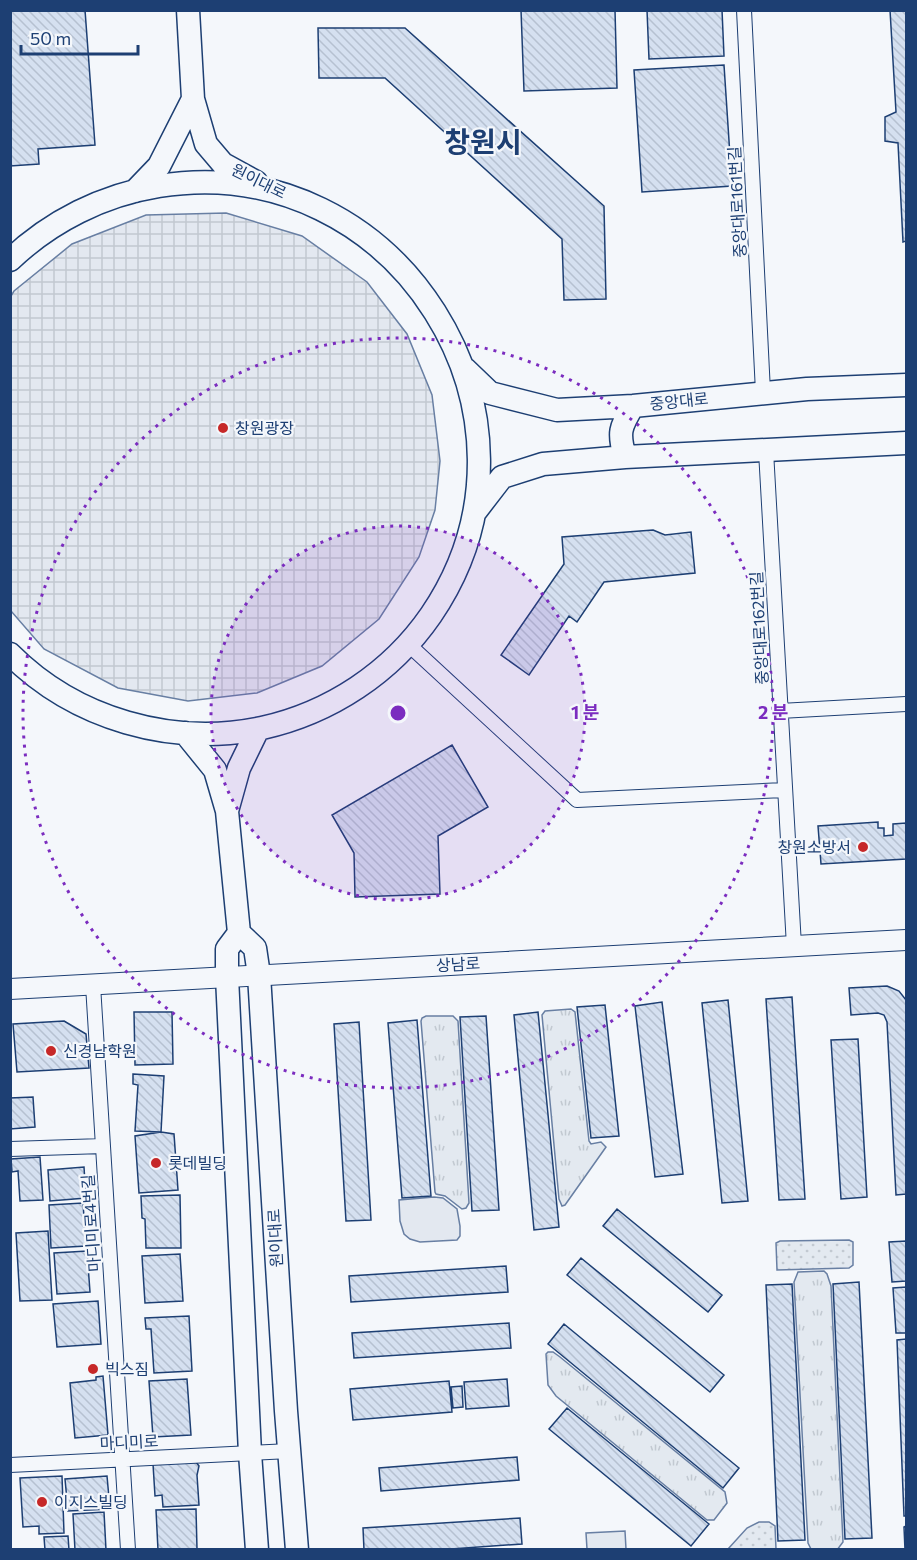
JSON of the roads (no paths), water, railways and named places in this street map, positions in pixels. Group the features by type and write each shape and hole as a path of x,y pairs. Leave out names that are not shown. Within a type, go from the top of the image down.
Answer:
{"main road":[{"name":"원이대로","path":"188,10 193,99 206,144 223,164 247,178 295,198"},
{"path":"135,190 159,166 193,99"},
{"path":"10,260 39,236 66,219 94,204 135,190 183,183 215,183 255,188 295,198 323,210 350,225 375,243 398,264 437,312 464,368 473,403 478,440 479,477 474,513 462,556 435,609 408,644 376,674 340,698 300,717 258,729 222,734 185,733 140,726 96,712 13,663"},
{"name":"중앙대로","path":"464,368 490,393 557,410 633,406 763,392 906,384"},
{"path":"626,457 620,432 633,406"},
{"path":"474,513 502,477 543,464 626,457 906,443"},
{"path":"227,811 239,768 258,729"},
{"path":"185,733 215,770 227,811 239,933 227,950 227,977 250,1453 257,1550"},
{"name":"원이대로","path":"239,933 255,948 259,975 286,1411 297,1550"},
{"name":"상남로","path":"10,989 906,940"}],"street":[{"name":"중앙대로161번길","path":"744,10 763,392"},
{"name":"중앙대로162번길","path":"766,451 794,946"},
{"path":"408,644 577,800 784,790"},
{"path":"780,711 906,704"},
{"name":"마디미로4번길","path":"93,985 128,1550"},
{"path":"10,1149 103,1146"},
{"name":"마디미로","path":"10,1466 290,1451"}],"place":[{"name":"창원광장","path":"223,428"},
{"name":"창원소방서","path":"863,847"},
{"name":"신경남학원","path":"51,1051"},
{"name":"롯데빌딩","path":"156,1163"},
{"name":"빅스짐","path":"93,1369"},
{"name":"이지스빌딩","path":"42,1502"}],"district":[{"name":"창원시","path":"483,142"}]}
